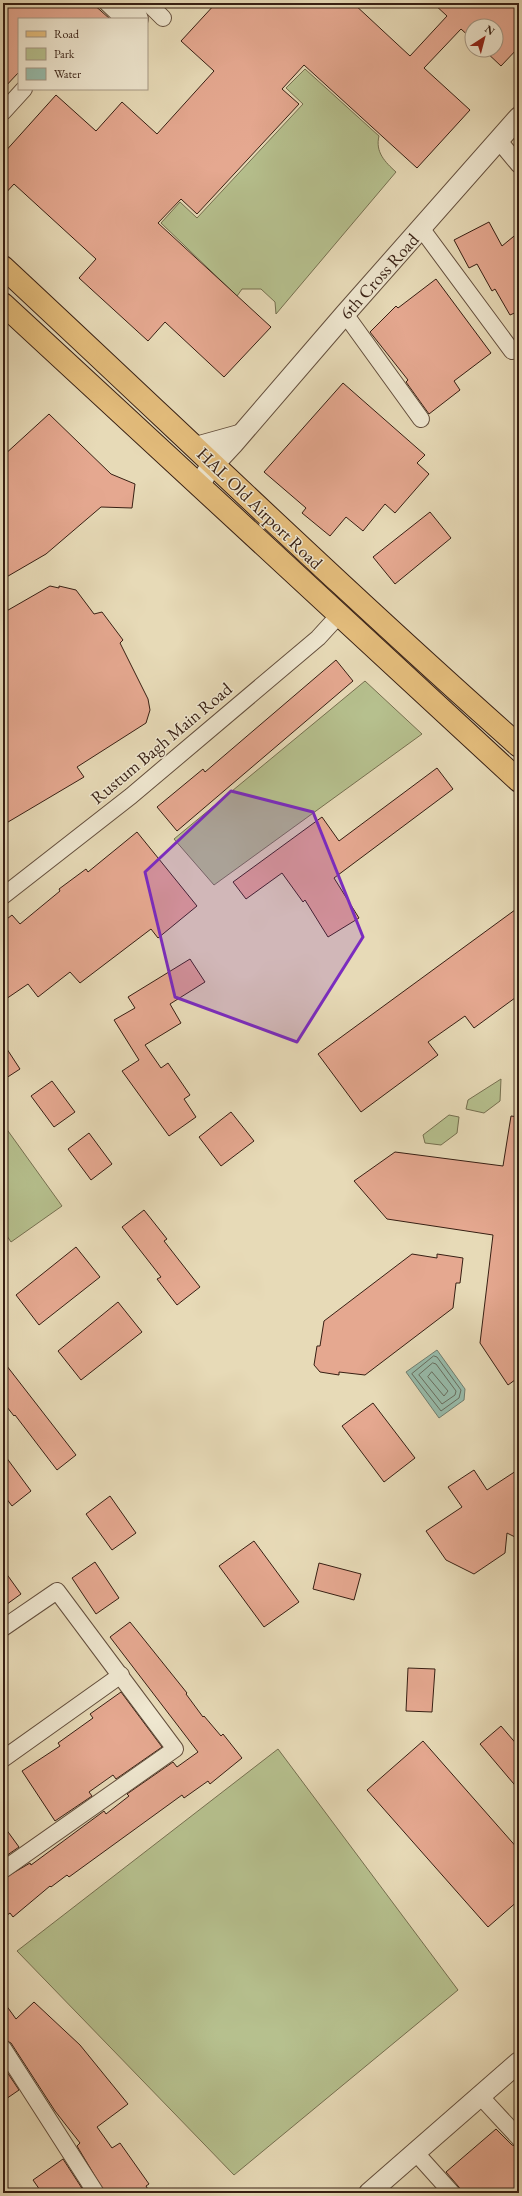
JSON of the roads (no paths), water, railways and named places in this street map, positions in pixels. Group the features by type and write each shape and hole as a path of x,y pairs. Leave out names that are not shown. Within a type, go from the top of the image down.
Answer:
{"main road":[{"name":"HAL Old Airport Road","path":"3,268 196,447 270,520 519,746"},
{"name":"HAL Old Airport Road","path":"3,304 519,781"}],"street":[{"path":"107,3 123,18"},
{"path":"128,3 137,11 140,18"},
{"path":"148,3 163,18"},
{"path":"3,112 23,90"},
{"name":"6th Cross Road","path":"200,485 207,472 233,444 239,435 519,117"},
{"path":"499,141 519,165"},
{"path":"420,228 512,351"},
{"path":"345,314 421,419"},
{"path":"196,447 239,435"},
{"name":"Rustum Bagh Main Road","path":"3,896 131,796 318,638 340,614"},
{"path":"3,1628 57,1591 175,1749 3,1870"},
{"path":"3,1759 121,1675"},
{"path":"4,2051 96,2193"},
{"path":"368,2193 416,2153 519,2062"},
{"path":"480,2097 519,2138"},
{"path":"416,2153 452,2193"}],"water":[{"path":"437,1350 465,1389 464,1400 439,1418 406,1372"}]}
